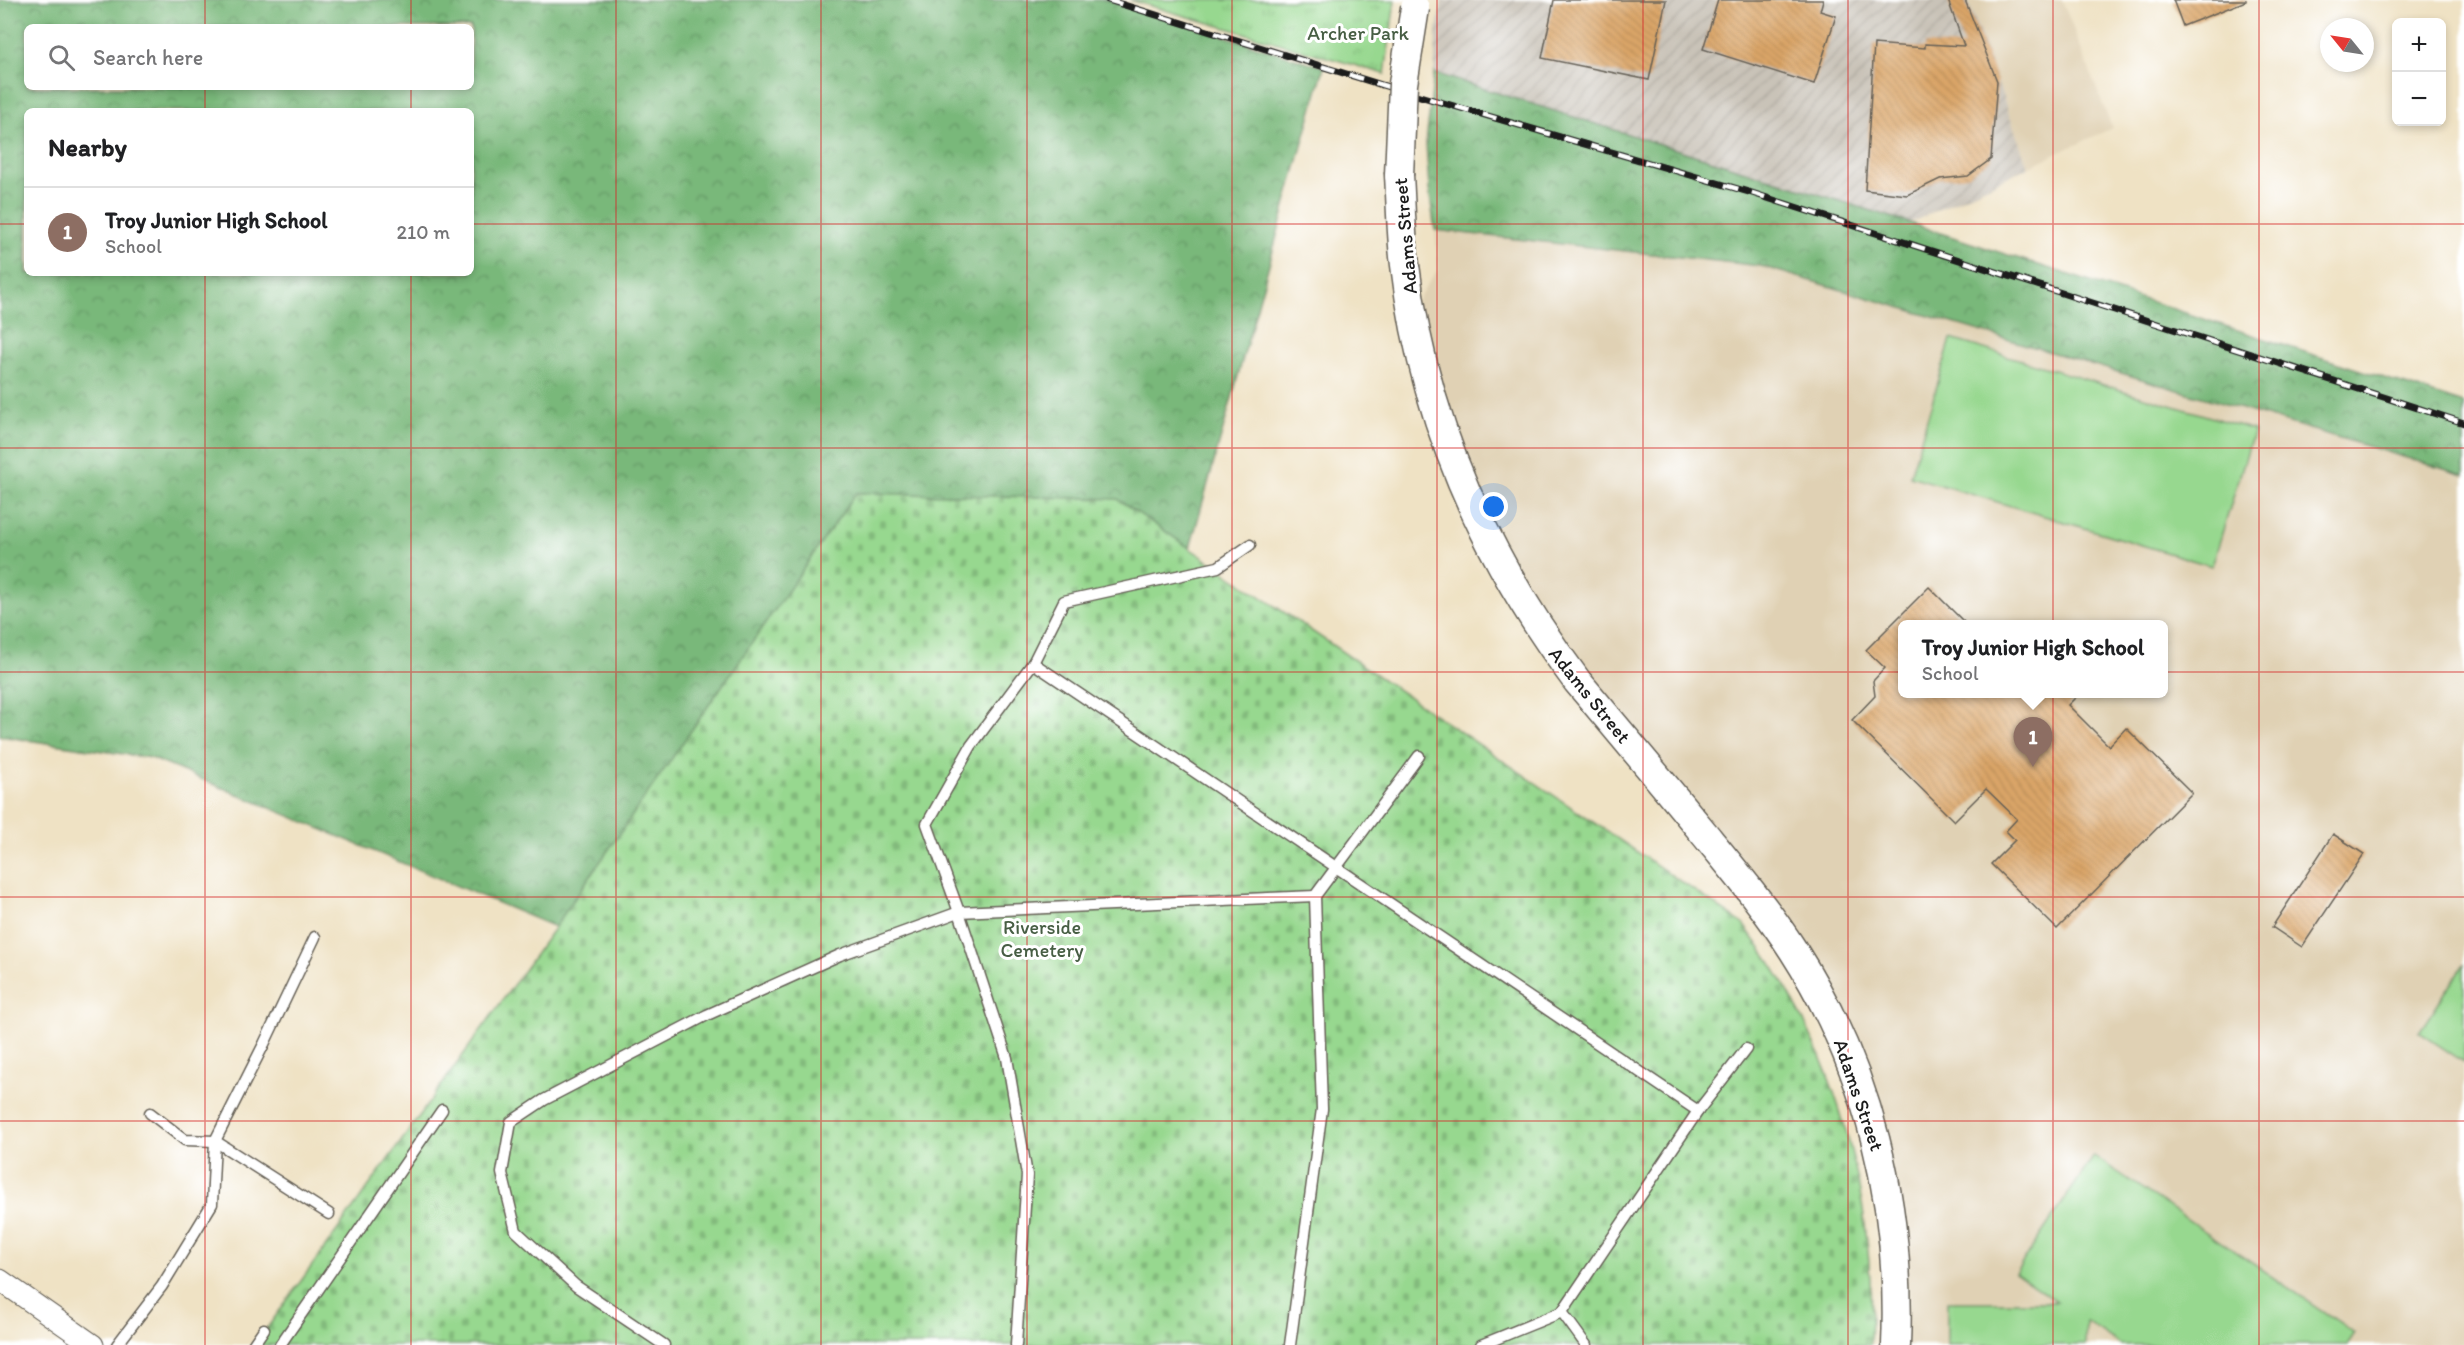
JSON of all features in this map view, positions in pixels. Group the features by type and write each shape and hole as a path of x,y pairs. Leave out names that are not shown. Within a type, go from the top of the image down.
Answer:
{"street":[{"name":"Adams Street","path":"1416,4 1403,84 1399,175 1405,265 1420,353 1445,441 1480,526 1519,596 1550,644 1577,681 1768,914 1816,989 1841,1039 1868,1112 1885,1179 1895,1250 1896,1345"},
{"path":"0,1280 93,1345"}],"lane":[{"path":"1016,1345 1027,1175 1007,1058 959,912 927,824 972,746 1033,663 1064,601 1218,567 1250,545"},
{"path":"1033,663 1698,1110"},
{"path":"1290,1345 1322,1109 1315,896 1335,866 1419,756"},
{"path":"664,1345 576,1286 516,1232 502,1173 511,1122 544,1100 707,1015 840,955 959,912 1315,896"},
{"path":"117,1345 162,1286 212,1204 214,1141 315,937"},
{"path":"1481,1345 1562,1312 1698,1110 1746,1049"},
{"path":"280,1345 442,1110"},
{"path":"150,1113 185,1140 214,1141 328,1214"},
{"path":"1562,1312 1586,1345"},
{"path":"254,1345 264,1329"}],"shaded area":[{"path":"1442,0 1968,0 2028,167 1910,223 1434,73 1436,34"},
{"path":"1968,0 2062,0 2112,128 2028,167"},
{"path":"1435,230 1761,266 2464,475 2464,1345 1896,1345 1897,1277 1836,1029 1524,606 1411,309 1438,269"}],"green space":[{"path":"0,0 1108,0 1324,67 1190,548 1117,499 856,493 555,927 151,758 0,736"},
{"name":"Archer Park","path":"1130,0 1395,0 1385,74"},
{"path":"1434,73 1910,223 2464,404 2464,475 1761,266 1435,230 1426,143"},
{"path":"1951,339 2254,430 2212,566 1910,476"},
{"name":"Riverside Cemetery","path":"856,493 1117,499 1742,923 1774,969 1802,1018 1825,1069 1843,1122 1857,1177 1866,1233 1870,1289 1870,1345 255,1345 555,927"},
{"path":"2464,964 2464,1062 2419,1032"},
{"path":"2094,1156 2355,1333 2347,1345 2121,1345 2086,1321 2085,1345 1947,1345 1947,1302 2057,1302 2015,1273"}],"building":[{"path":"1554,0 1666,0 1649,80 1542,58"},
{"path":"1718,0 1823,0 1820,11 1836,16 1814,84 1703,49"},
{"path":"1948,0 1965,0 1997,81 1991,159 1968,176 1940,179 1907,195 1865,190 1874,44 1925,48 1925,44 1964,46"},
{"path":"2173,0 2246,0 2246,1 2183,26"},
{"path":"1929,587 1962,620 1898,620 1898,698 2075,698 2068,705 2109,746 2126,728 2192,793 2057,929 1991,864 2015,840 2006,831 2017,819 1986,789 1954,821 1852,720 1875,696 1873,681 1885,668 1866,650"},
{"path":"2333,834 2364,854 2302,947 2272,927"}],"railway":[{"path":"1108,0 1382,85 1752,193 2464,423"}],"place":[{"name":"Troy Junior High School","path":"2033,767"}]}
